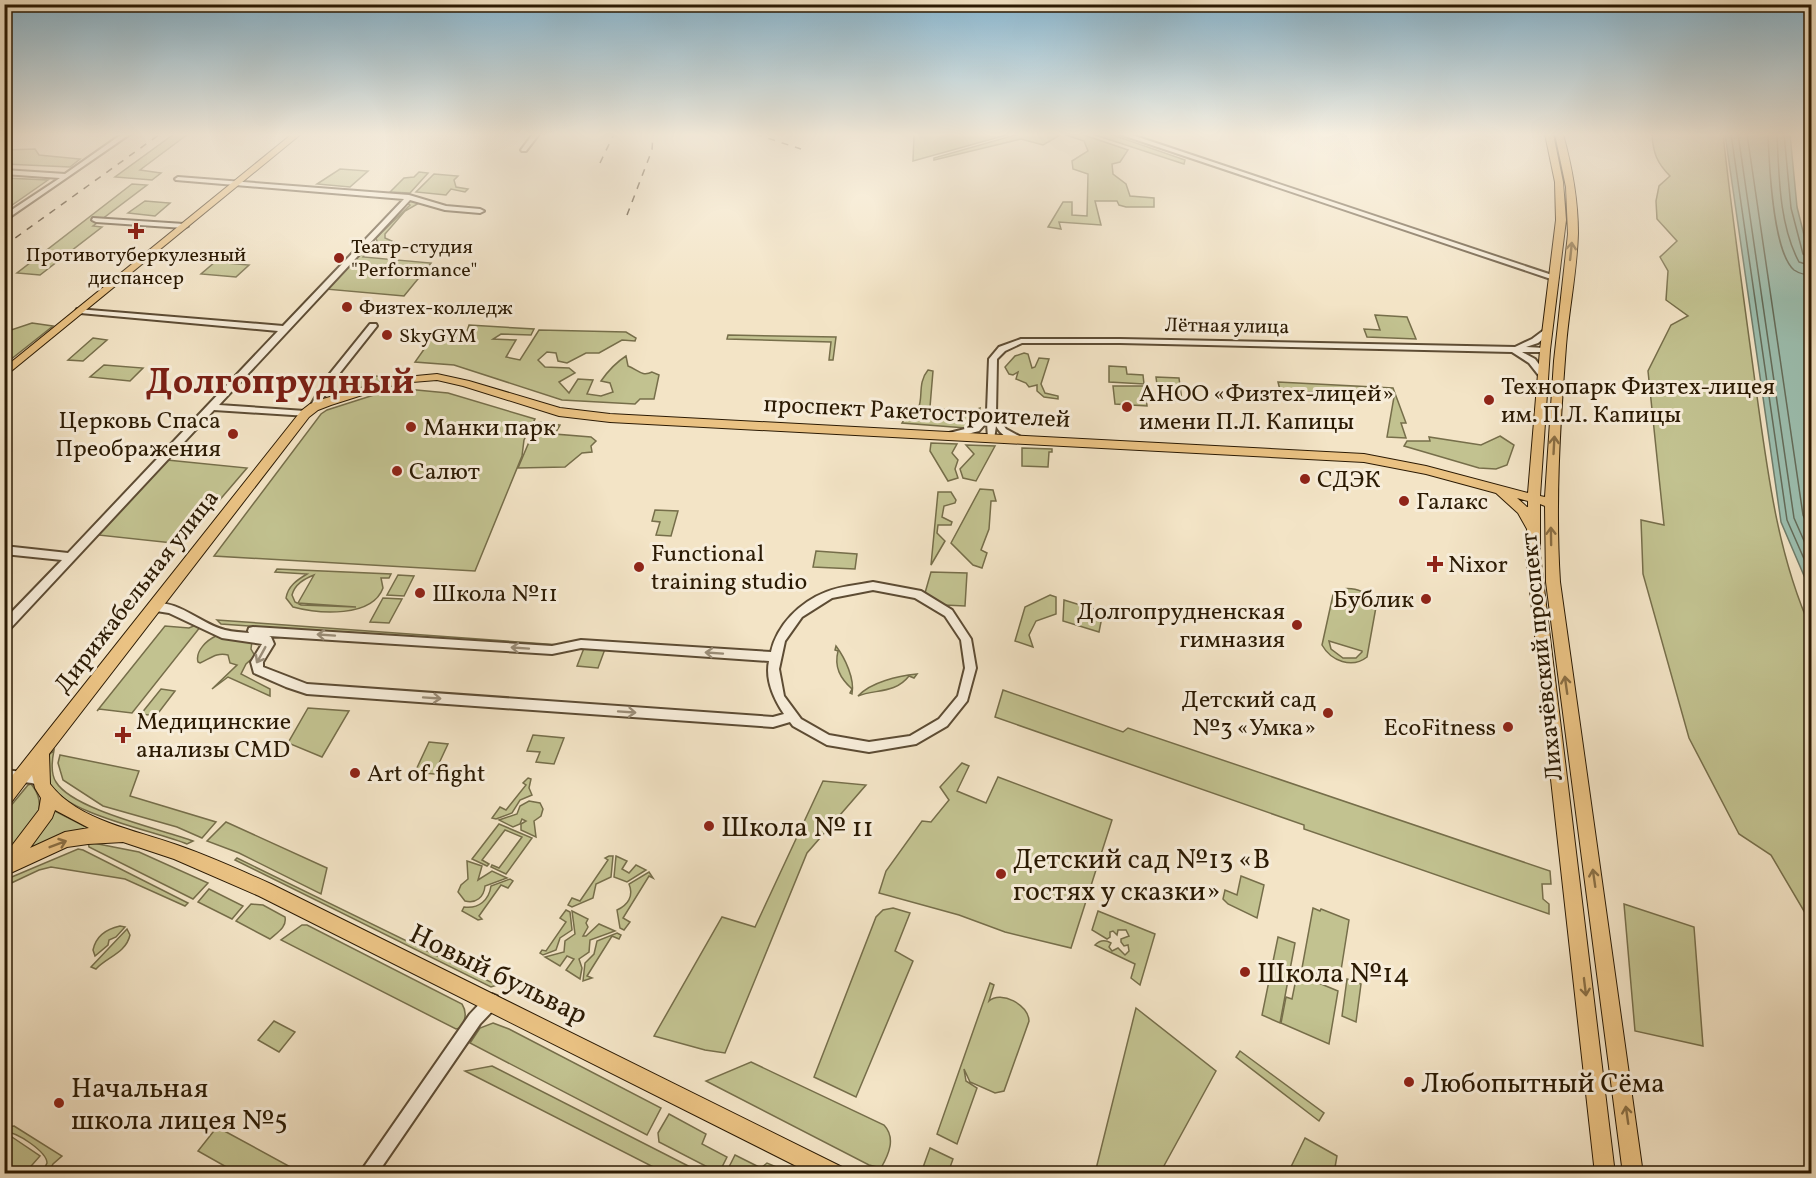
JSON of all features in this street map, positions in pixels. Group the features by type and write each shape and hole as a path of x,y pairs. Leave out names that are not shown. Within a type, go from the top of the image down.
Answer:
{"main road":[{"path":"4,374 231,189"},
{"name":"Лихачёвский проспект","path":"1559,189 1560,237 1545,350 1534,498 1536,596 1586,993 1605,1173"},
{"name":"Лихачёвский проспект","path":"1571,189 1574,222 1560,350 1551,503 1553,582 1633,1173"},
{"path":"1545,350 1560,350"},
{"name":"проспект Ракетостроителей","path":"312,406 399,380 430,376 465,383 551,410 589,416 1364,458 1431,471 1551,503"},
{"name":"Дирижабельная улица","path":"4,799 312,406"},
{"path":"1496,488 1516,487 1536,476"},
{"path":"1496,488 1517,504 1528,517 1533,528"},
{"path":"40,781 41,752"},
{"name":"Новый бульвар","path":"40,781 50,795 83,818 229,873 492,1001 835,1173"},
{"path":"5,868 46,813 50,795"},
{"name":"Новый бульвар","path":"5,868 53,845 76,838 132,837"}],"street":[{"path":"4,219 48,189"},
{"path":"303,189 409,197 445,208 480,211"},
{"path":"1288,189 1554,277"},
{"path":"4,628 409,197"},
{"path":"96,220 184,226"},
{"path":"80,311 285,329"},
{"path":"212,407 312,406 327,383 373,326"},
{"path":"1507,350 1535,341 1547,332"},
{"name":"Лётная улица","path":"991,437 994,356 1008,345 1029,340 1545,350"},
{"path":"1507,350 1528,357 1543,375"},
{"path":"952,435 976,429 992,410 999,428 1018,439"},
{"path":"4,550 71,557"},
{"path":"873,586 912,592 939,606 954,619 964,634 972,659 967,691 955,710 941,724 913,739 892,745 869,747 836,742 807,729 792,717 781,702 774,685 773,657 777,642 787,626 814,602 842,591 873,586"},
{"path":"154,607 171,609 208,625 222,634 267,640 268,644 257,662 258,670 307,689 773,723 792,717"},
{"path":"208,625 235,630 552,650 581,644 773,657"},
{"path":"4,775 40,781"},
{"path":"367,1173 475,1019 492,1001"}],"green space":[{"path":"4,189 35,189 5,210"},
{"path":"126,189 142,189 93,226 102,227 40,275 17,273"},
{"path":"393,189 414,189 410,193 390,192"},
{"path":"419,189 468,189 465,192 451,189 446,195 416,192"},
{"path":"1088,189 1128,189 1130,196 1154,198 1154,207 1126,207 1119,205 1117,201 1095,201 1101,225 1059,222 1061,229 1048,227 1063,202 1072,202 1072,215 1087,216"},
{"path":"1658,189 1730,189 1774,508 1789,569 1811,629 1811,923 1771,855 1739,834 1689,738 1643,574 1641,520 1664,525 1648,371 1671,325 1688,316 1666,300 1668,271 1660,257 1677,241 1657,219 1656,201"},
{"path":"145,201 170,203 155,216 128,213"},
{"path":"409,201 419,203 405,211 385,234 385,238 394,242 377,244 376,249 367,252 363,257 431,263 404,296 325,289 356,257 365,253 377,241 376,238 410,205 407,203"},
{"path":"215,262 249,265 236,277 201,274"},
{"path":"1375,315 1407,317 1416,339 1367,337 1364,329 1380,330"},
{"path":"32,323 53,326 5,364 5,332"},
{"path":"469,325 534,329 531,335 501,334 493,339 516,340 506,357 520,360 539,330 626,332 636,338 635,341 622,340 599,353 586,353 567,363 558,361 556,353 547,352 538,360 545,367 569,368 575,373 559,382 569,393 578,379 593,380 587,394 601,396 613,392 610,383 601,381 618,361 626,356 628,366 643,373 652,372 659,375 654,399 640,399 635,404 562,400 454,365 415,362 432,338 466,334"},
{"path":"728,335 836,337 833,360 829,360 831,342 727,339"},
{"path":"93,338 107,340 83,361 68,360"},
{"path":"1028,354 1032,368 1035,367 1039,358 1049,359 1041,384 1045,393 1058,396 1058,399 1044,397 1037,391 1037,385 1029,387 1026,383 1016,379 1018,372 1013,375 1009,374 1005,367 1015,356"},
{"path":"104,365 143,368 130,381 90,377"},
{"path":"1109,366 1126,367 1127,374 1143,375 1144,384 1109,382"},
{"path":"928,370 933,371 930,407 964,413 980,408 977,423 966,428 902,423 905,418 917,410 920,404 922,384"},
{"path":"351,374 386,377 386,380 333,396"},
{"path":"1156,377 1179,378 1182,401 1159,400"},
{"path":"1278,382 1393,388 1406,423 1401,423 1406,438 1387,437 1394,397 1280,390"},
{"path":"1113,386 1145,386 1147,406 1131,405 1130,401 1130,405 1115,404"},
{"name":"Салют","path":"406,389 448,393 535,419 524,440 522,456 475,571 214,556 321,414 377,394"},
{"path":"538,422 560,425 555,434 591,437 596,441 591,446 592,452 582,453 565,467 518,468 532,435 550,434 532,431"},
{"path":"1500,436 1514,445 1507,465 1496,469 1479,468 1404,446 1407,441 1430,441 1429,437 1481,445"},
{"path":"931,443 957,444 952,453 958,460 955,469 958,478 948,481 930,451"},
{"path":"966,445 995,446 976,481 963,478 960,469 974,454"},
{"path":"1022,448 1052,449 1052,452 1049,452 1048,467 1022,466"},
{"path":"167,460 247,468 182,544 98,535"},
{"path":"980,489 993,490 996,501 991,501 989,529 981,550 987,553 982,568 973,565 951,543"},
{"path":"938,492 951,492 956,500 955,503 944,506 942,517 952,522 951,525 938,525 937,533 945,541 931,565"},
{"path":"655,510 678,511 671,536 656,535 660,522 652,521"},
{"path":"816,551 857,554 855,569 813,567"},
{"path":"277,569 391,574 389,578 381,578 383,588 377,598 368,605 357,609 330,612 293,607 286,598 287,594 294,584 307,574 275,572","holes":["314,575 298,603 356,607 301,605 295,602 292,595 295,588 303,580"]},
{"path":"931,572 967,573 965,606 944,605 925,593"},
{"path":"398,575 414,576 404,596 387,595"},
{"path":"1341,589 1357,590 1366,594 1376,607 1367,657 1361,661 1342,662 1326,651 1322,645 1333,595","holes":["1329,641 1362,651 1356,658 1343,658 1331,649"]},
{"path":"1050,595 1056,597 1056,614 1036,621 1029,635 1033,647 1015,641 1025,607"},
{"path":"383,598 402,599 389,623 370,622"},
{"path":"1064,600 1103,612 1099,632 1063,621"},
{"path":"217,620 560,645 551,648 221,624"},
{"path":"196,625 201,626 132,713 99,709 97,711 165,626 189,628"},
{"path":"216,636 252,641 251,649 255,656 246,664 241,674 270,689 270,696 228,677 212,689 237,665 230,663 228,655 224,654 198,662 198,654 202,646"},
{"path":"836,646 849,669 853,688 852,694 850,693 852,689 839,672"},
{"path":"584,648 605,649 598,668 577,666"},
{"path":"917,674 914,678 909,676 898,686 858,696 877,683"},
{"path":"161,689 175,691 156,716 141,714"},
{"path":"1003,690 1123,732 1128,728 1550,871 1551,884 1542,884 1543,899 1549,904 1549,914 1304,829 1304,825 995,717"},
{"path":"308,708 349,711 322,757 288,743"},
{"path":"533,735 564,738 554,764 536,762 540,752 527,751"},
{"path":"429,742 448,744 434,774 415,772"},
{"path":"54,750 53,775 65,792 98,810 193,841 187,844 112,820 92,813 59,795 50,784 48,774 48,756"},
{"path":"60,755 139,771 130,796 216,822 202,838 177,827 103,806 63,780 58,763"},
{"name":"Детский сад №13 «В гостях у сказки»","path":"962,763 969,766 957,791 986,803 998,777 1112,820 1071,948 1005,932 959,915 879,893 886,871 922,821 931,822 949,800 940,787"},
{"path":"528,778 531,779 529,788 532,795 520,800 512,813 496,819 492,818 500,807 506,810 526,785 523,783"},
{"path":"823,781 866,785 807,853 725,1053 654,1036 722,917 755,927"},
{"path":"31,784 37,794 38,815 27,834 4,860 4,814"},
{"path":"529,801 540,803 543,809 541,816 534,821 536,837 521,830 521,824 526,821 522,819 520,824 513,827 499,820 517,814 520,806"},
{"path":"53,810 92,830 22,855"},
{"path":"226,822 327,868 321,894 239,853 207,841"},
{"path":"499,824 532,838 506,874 491,867 492,865 499,868 522,837 505,830 482,860 489,864 487,866 472,859"},
{"path":"88,842 139,852 208,883 193,899 89,847"},
{"path":"78,849 188,903 185,906 125,879 51,867 39,870 5,886 5,880"},
{"path":"613,856 611,877 596,884 593,898 572,907 568,905 572,898 580,901 608,860 605,858"},
{"path":"616,856 627,861 622,869 629,873 636,865 646,870 627,882 614,877"},
{"path":"237,858 497,985 491,987 235,860"},
{"path":"467,861 482,866 478,880 492,871 507,878 485,886 479,899 465,901 458,892 461,885 468,879"},
{"path":"649,872 653,878 649,876 623,918 630,922 624,930 620,928 617,910 629,900 631,892 629,884"},
{"path":"1241,876 1264,885 1257,918 1228,904 1223,899 1225,890 1237,895"},
{"path":"510,879 513,881 508,888 501,885 479,916 482,919 478,920 462,911 464,907 474,907 486,899 491,886"},
{"path":"209,889 243,906 232,919 198,902"},
{"path":"251,904 263,905 285,917 283,927 270,939 236,921"},
{"path":"1624,904 1694,927 1703,1046 1635,1031"},
{"path":"893,908 910,913 895,951 913,961 856,1097 814,1077 876,917 883,910"},
{"path":"1313,908 1349,920 1339,983 1302,968"},
{"path":"566,910 570,912 572,930 560,938 556,950 543,955 540,953 542,950 546,951 566,922 560,918"},
{"path":"572,911 588,919 586,923 588,927 583,936 599,924 615,931 590,940 589,952 579,959 582,968 580,979 566,970 574,959 567,956 560,966 545,957 564,952 565,941 575,934"},
{"path":"1098,911 1155,934 1140,985 1131,978 1135,964 1095,945 1101,941 1107,941 1111,943 1109,947 1112,951 1118,948 1125,955 1129,951 1128,945 1124,946 1121,942 1121,939 1129,936 1126,930 1118,930 1117,935 1113,931 1110,932 1110,937 1107,939 1092,930"},
{"path":"302,925 307,925 462,1004 465,1019 462,1025 456,1029 281,940"},
{"path":"120,926 125,927 95,956 94,945 99,937 106,931"},
{"path":"127,929 130,935 125,946 96,969 91,967"},
{"path":"617,933 621,935 619,939 612,936 587,976 592,978 583,981 585,963 594,954 597,941"},
{"path":"1278,937 1295,943 1280,1023 1262,1015"},
{"path":"1297,974 1338,991 1329,1044 1281,1023 1286,997 1292,999"},
{"path":"1347,979 1361,984 1356,1022 1342,1016"},
{"path":"990,983 994,985 989,1001 1000,997 1014,1001 1028,1015 1029,1021 1004,1091 995,1093 970,1082 964,1069 966,1081 977,1088 957,1144 937,1134"},
{"path":"1136,1008 1216,1071 1160,1173 1095,1173"},
{"path":"274,1021 295,1032 279,1052 258,1040"},
{"path":"493,1023 509,1029 661,1108 647,1135 470,1043 480,1028"},
{"path":"1240,1051 1324,1113 1319,1121 1236,1057"},
{"path":"751,1062 884,1125 890,1135 890,1146 881,1168 869,1165 706,1081"},
{"path":"492,1066 702,1173 665,1173 465,1071"},
{"path":"669,1114 706,1134 702,1144 727,1157 719,1173 659,1142 658,1133"},
{"path":"14,1126 62,1156 53,1164 48,1173 42,1173 47,1163 46,1158 37,1148 16,1135 5,1132 5,1127"},
{"path":"217,1127 296,1170 294,1173 237,1173 198,1151"},
{"path":"12,1137 40,1156 25,1173 5,1172 5,1145"},
{"path":"1305,1138 1337,1156 1334,1173 1288,1173"},
{"path":"930,1148 953,1159 948,1173 921,1173"},
{"path":"735,1155 761,1168 767,1163 791,1173 726,1173"}],"water":[{"path":"1733,189 1795,189 1797,207 1811,263 1811,592 1781,522"}],"railway":[{"path":"4,246 83,189"},
{"path":"627,215 637,189"}],"place":[{"name":"Противотуберкулезный диспансер","path":"136,231"},
{"name":"Театр-студия \"Performance\"","path":"339,258"},
{"name":"Физтех-колледж","path":"347,307"},
{"name":"SkyGYM","path":"387,335"},
{"name":"Технопарк Физтех-лицея им. П.Л. Капицы","path":"1489,400"},
{"name":"АНОО «Физтех-лицей» имени П.Л. Капицы","path":"1127,407"},
{"name":"Манки парк","path":"411,427"},
{"name":"Церковь Спаса Преображения","path":"233,434"},
{"name":"Салют","path":"397,471"},
{"name":"СДЭК","path":"1305,479"},
{"name":"Галакс","path":"1404,501"},
{"name":"Nixor","path":"1435,564"},
{"name":"Functional training studio","path":"639,567"},
{"name":"Школа №11","path":"420,593"},
{"name":"Бублик","path":"1426,599"},
{"name":"Долгопрудненская гимназия","path":"1297,625"},
{"name":"Детский сад №3 «Умка»","path":"1328,713"},
{"name":"EcoFitness","path":"1508,727"},
{"name":"Медицинские анализы CMD","path":"123,735"},
{"name":"Art of fight","path":"355,773"},
{"name":"Школа № 11","path":"709,826"},
{"name":"Детский сад №13 «В гостях у сказки»","path":"1001,874"},
{"name":"Школа №14","path":"1245,972"},
{"name":"Любопытный Сёма","path":"1409,1082"},
{"name":"Начальная школа лицея №5","path":"59,1103"}],"district":[{"name":"Долгопрудный","path":"280,380"}]}
